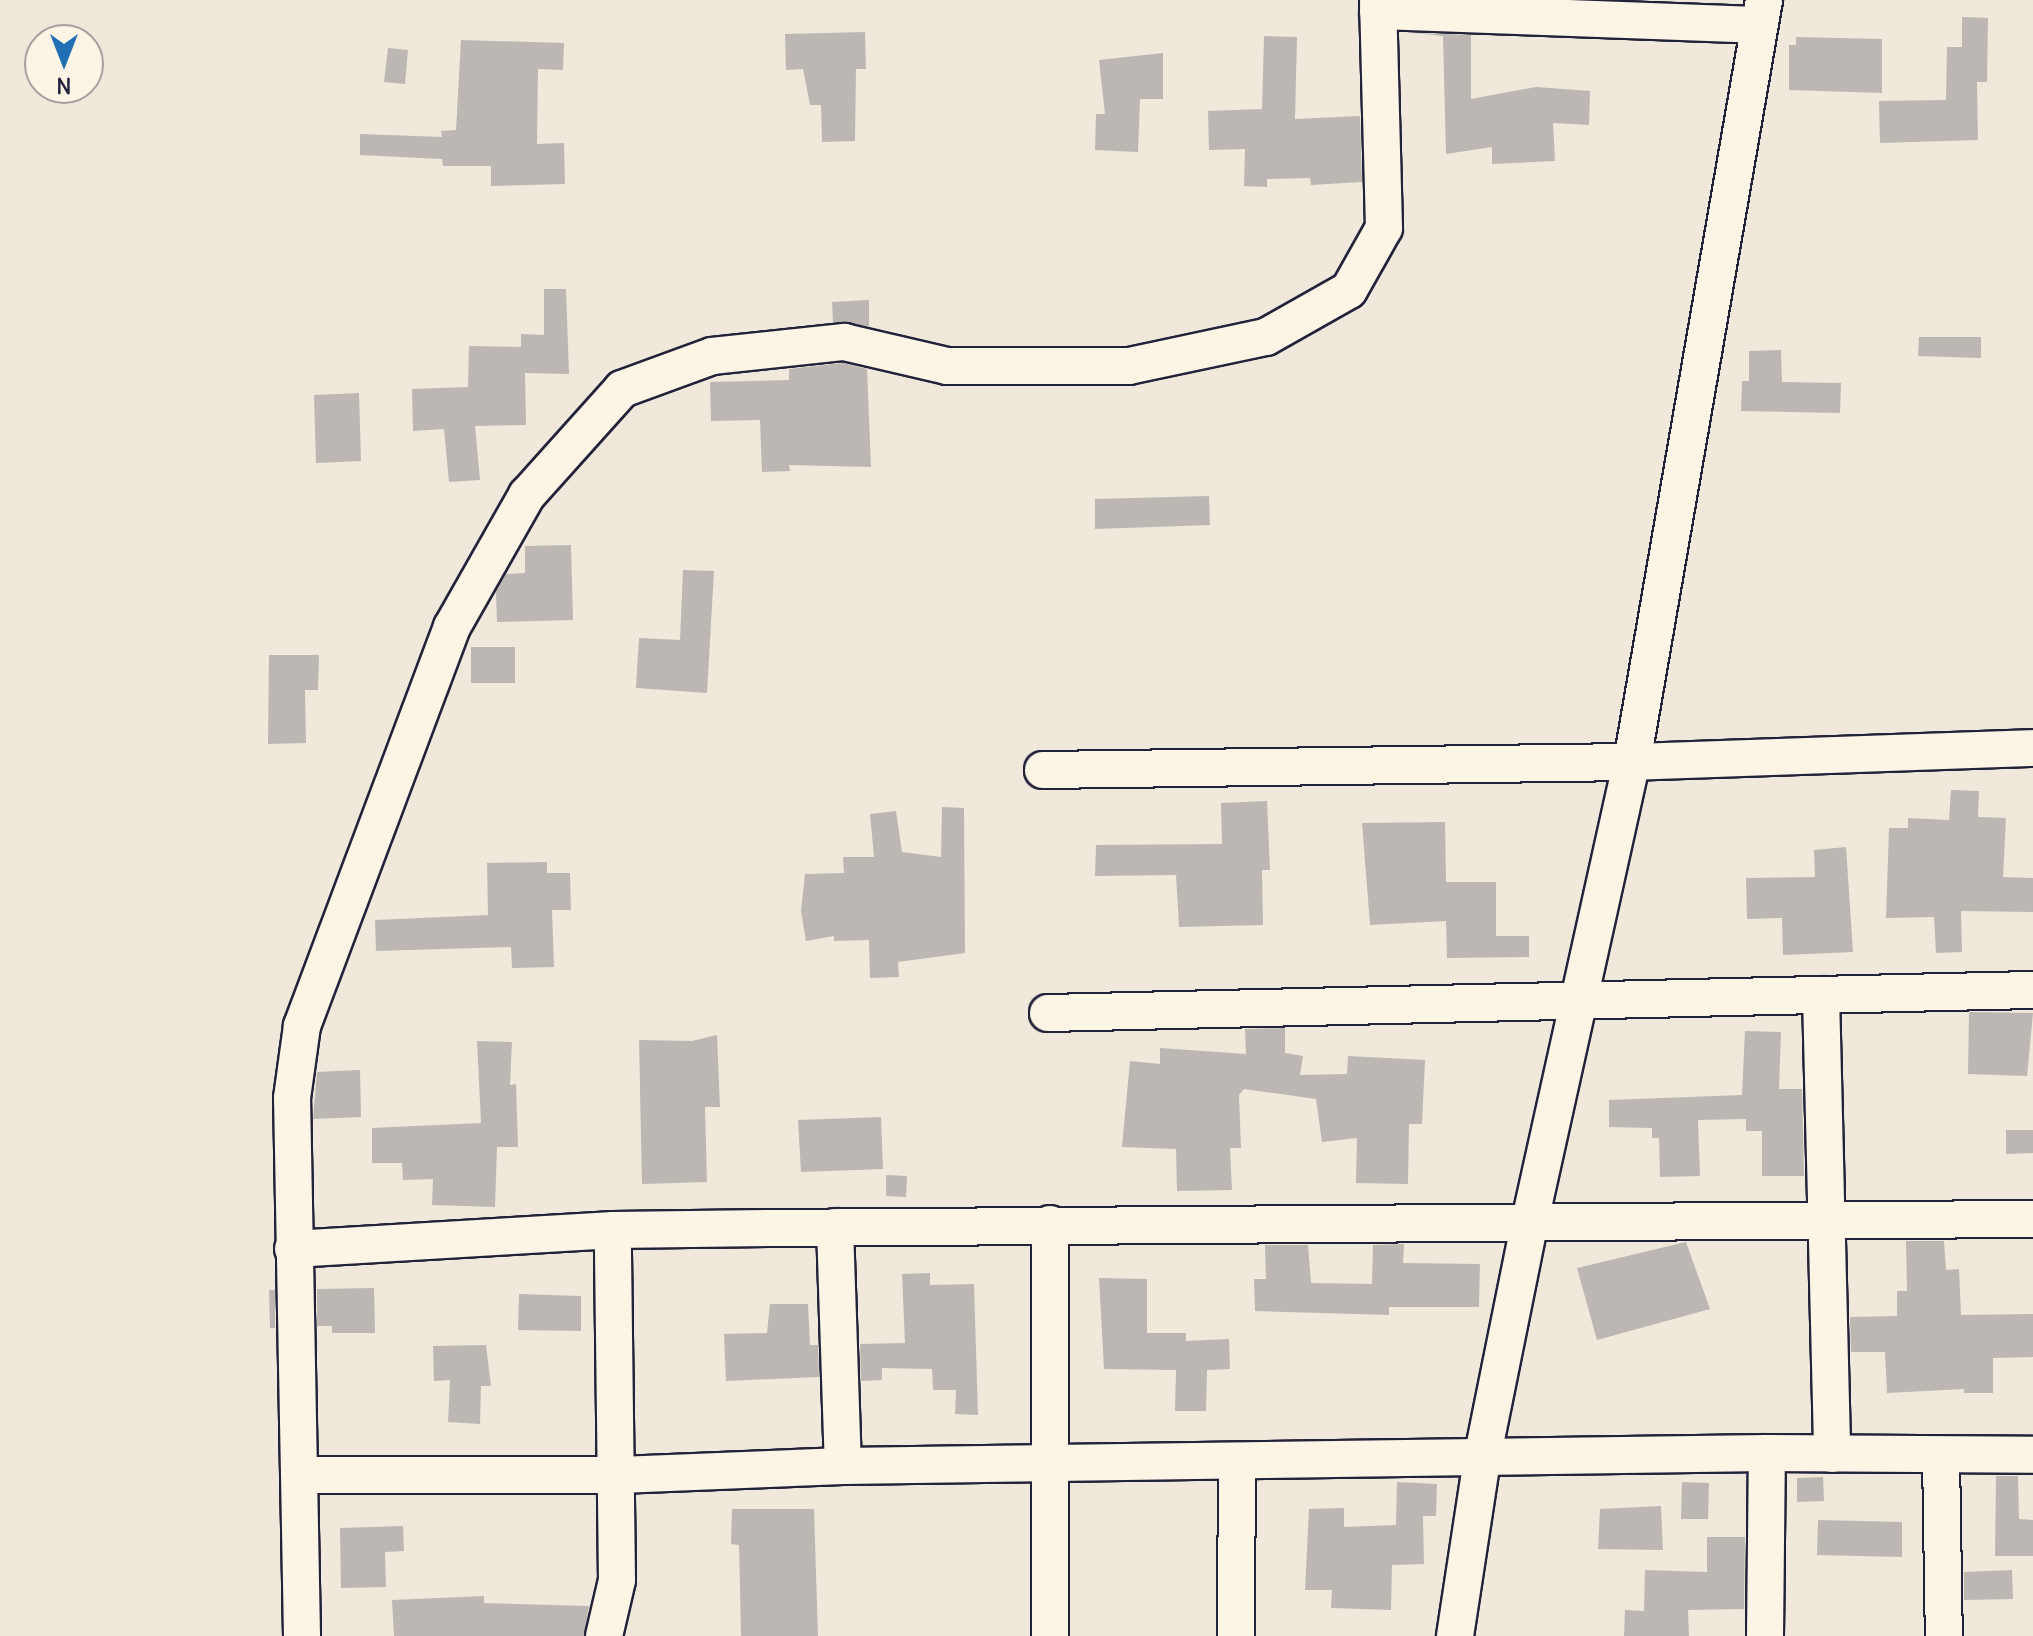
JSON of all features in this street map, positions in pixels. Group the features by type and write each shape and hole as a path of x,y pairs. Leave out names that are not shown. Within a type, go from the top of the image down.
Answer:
{"street":[{"path":"302,1636 292,1098 302,1026 452,627 527,495 622,389 712,356 844,342 947,366 1129,366 1266,337 1349,290 1384,228 1378,5 1761,13 1632,762 1529,1225 1482,1459 1455,1636"},
{"path":"1043,770 1632,762 2033,748"},
{"path":"1048,1013 2033,990"},
{"path":"1821,995 1830,1222 1832,1454"},
{"path":"293,1249 613,1230 1050,1224 1529,1225 2033,1219"},
{"path":"1050,1224 1050,1636"},
{"path":"835,1227 843,1466"},
{"path":"604,1636 617,1580 619,1475 613,1230"},
{"path":"300,1475 619,1475 843,1466 1767,1453 2033,1455"},
{"path":"1765,1636 1767,1453"},
{"path":"1941,1455 1944,1636"},
{"path":"1236,1636 1237,1461"}],"building":[{"path":"1962,17 1988,18 1987,82 1977,82 1978,140 1880,143 1879,101 1946,100 1947,47 1962,47"},
{"path":"865,32 866,69 856,69 855,141 822,142 821,105 810,105 803,69 786,70 785,34"},
{"path":"1413,33 1471,35 1471,99 1536,87 1590,91 1589,125 1553,123 1555,161 1492,164 1492,147 1446,154 1443,36"},
{"path":"1264,36 1297,37 1295,119 1360,116 1362,182 1311,185 1310,178 1267,179 1267,187 1244,186 1245,149 1209,150 1208,111 1262,109"},
{"path":"1796,37 1882,39 1882,93 1789,90 1789,45 1796,45"},
{"path":"461,40 564,43 563,70 538,69 537,144 564,143 565,184 491,186 491,166 443,166 442,159 360,155 360,134 442,137 441,131 456,130"},
{"path":"388,48 408,50 405,84 384,82"},
{"path":"1163,53 1163,99 1140,99 1138,152 1095,150 1096,114 1105,114 1099,60"},
{"path":"544,289 566,289 569,374 525,373 526,425 475,426 480,480 449,482 444,429 413,431 412,389 468,387 469,346 521,347 521,334 544,335"},
{"path":"869,300 869,326 833,322 832,302"},
{"path":"1919,337 1981,337 1981,358 1918,356"},
{"path":"1781,350 1782,382 1841,383 1840,413 1741,411 1742,381 1749,381 1749,351"},
{"path":"843,363 867,369 871,467 789,465 790,471 762,472 760,420 711,421 710,382 789,380 789,369"},
{"path":"359,393 361,461 316,463 314,395"},
{"path":"1209,496 1210,525 1095,529 1095,499"},
{"path":"571,545 573,620 497,622 496,592 506,574 525,573 525,546"},
{"path":"683,570 714,571 707,693 636,688 639,638 680,640"},
{"path":"471,647 515,647 515,683 471,683"},
{"path":"269,655 319,655 318,690 305,690 306,743 268,744"},
{"path":"1951,790 1979,791 1978,817 2006,818 2003,877 2033,878 2033,912 1961,911 1962,952 1936,953 1934,917 1886,918 1889,828 1908,828 1908,818 1949,820"},
{"path":"1267,801 1270,870 1262,870 1263,925 1179,927 1176,875 1095,876 1096,845 1222,844 1221,803"},
{"path":"942,807 964,808 965,953 898,962 899,977 870,978 869,940 834,941 834,936 806,941 801,911 805,874 844,873 843,857 874,857 870,814 896,811 902,852 941,857"},
{"path":"1445,822 1446,882 1496,882 1496,936 1529,936 1529,957 1447,958 1446,921 1370,925 1362,823"},
{"path":"1846,847 1853,952 1783,955 1782,918 1747,919 1746,878 1815,877 1814,850"},
{"path":"547,862 547,873 570,873 571,910 552,910 554,967 512,968 511,947 376,951 375,920 488,915 487,863"},
{"path":"1969,1012 2033,1013 2027,1076 1968,1074"},
{"path":"1285,1028 1285,1053 1303,1056 1300,1075 1347,1074 1348,1056 1425,1060 1422,1124 1409,1124 1408,1184 1356,1183 1357,1138 1322,1142 1316,1099 1244,1089 1239,1095 1241,1148 1230,1148 1232,1190 1177,1191 1176,1149 1122,1147 1130,1061 1160,1064 1160,1048 1246,1054 1245,1029"},
{"path":"1745,1031 1781,1032 1779,1089 1802,1089 1804,1176 1762,1176 1762,1131 1746,1131 1746,1119 1698,1120 1700,1176 1660,1177 1659,1138 1652,1138 1652,1128 1609,1127 1609,1100 1742,1095"},
{"path":"717,1035 720,1107 705,1107 707,1182 642,1184 639,1040 692,1041"},
{"path":"477,1041 512,1042 510,1085 516,1084 518,1147 497,1147 495,1207 432,1205 433,1179 403,1180 402,1163 372,1163 372,1128 481,1123"},
{"path":"360,1070 361,1117 313,1119 317,1072"},
{"path":"881,1117 883,1169 801,1172 798,1120"},
{"path":"2006,1130 2033,1130 2033,1153 2006,1154"},
{"path":"886,1175 907,1176 906,1197 886,1196"},
{"path":"1906,1241 1944,1241 1946,1270 1959,1269 1961,1315 2033,1314 2033,1357 1993,1358 1993,1393 1964,1393 1964,1389 1887,1393 1885,1352 1851,1352 1850,1317 1897,1316 1897,1291 1907,1291"},
{"path":"1686,1242 1710,1309 1597,1340 1577,1268"},
{"path":"1404,1244 1403,1263 1480,1264 1479,1307 1389,1307 1389,1315 1255,1311 1254,1279 1266,1279 1265,1245 1308,1245 1311,1283 1372,1284 1373,1245"},
{"path":"930,1273 930,1285 974,1284 978,1415 955,1414 956,1390 933,1390 932,1369 882,1368 882,1380 861,1381 860,1344 905,1343 902,1274"},
{"path":"1099,1278 1147,1279 1147,1333 1186,1333 1186,1341 1229,1339 1230,1369 1207,1370 1206,1411 1175,1411 1176,1370 1104,1369"},
{"path":"374,1288 375,1333 332,1333 332,1326 317,1326 317,1289"},
{"path":"269,1290 275,1290 275,1328 270,1328"},
{"path":"519,1294 581,1296 581,1331 518,1330"},
{"path":"770,1304 808,1304 810,1345 818,1345 819,1377 726,1381 724,1334 767,1333"},
{"path":"486,1345 491,1386 481,1386 480,1424 448,1422 450,1380 434,1381 433,1346"},
{"path":"1996,1476 2018,1476 2019,1519 2033,1520 2033,1556 1995,1556"},
{"path":"1823,1477 1824,1501 1797,1502 1797,1478"},
{"path":"1397,1482 1437,1484 1436,1516 1423,1516 1424,1564 1392,1565 1391,1610 1331,1608 1332,1590 1305,1590 1309,1509 1344,1508 1344,1527 1396,1525"},
{"path":"1682,1482 1709,1483 1708,1519 1681,1519"},
{"path":"1661,1506 1663,1550 1598,1549 1600,1509"},
{"path":"732,1509 814,1509 818,1636 741,1636 739,1545 731,1544"},
{"path":"1818,1520 1902,1522 1902,1557 1817,1555"},
{"path":"403,1526 404,1551 385,1552 386,1587 341,1588 340,1528"},
{"path":"1707,1537 1745,1537 1744,1609 1688,1610 1689,1636 1624,1636 1625,1610 1644,1611 1645,1570 1707,1572"},
{"path":"2012,1570 2013,1599 1964,1600 1964,1572"},
{"path":"484,1596 484,1603 589,1606 584,1636 394,1636 392,1600"}]}
